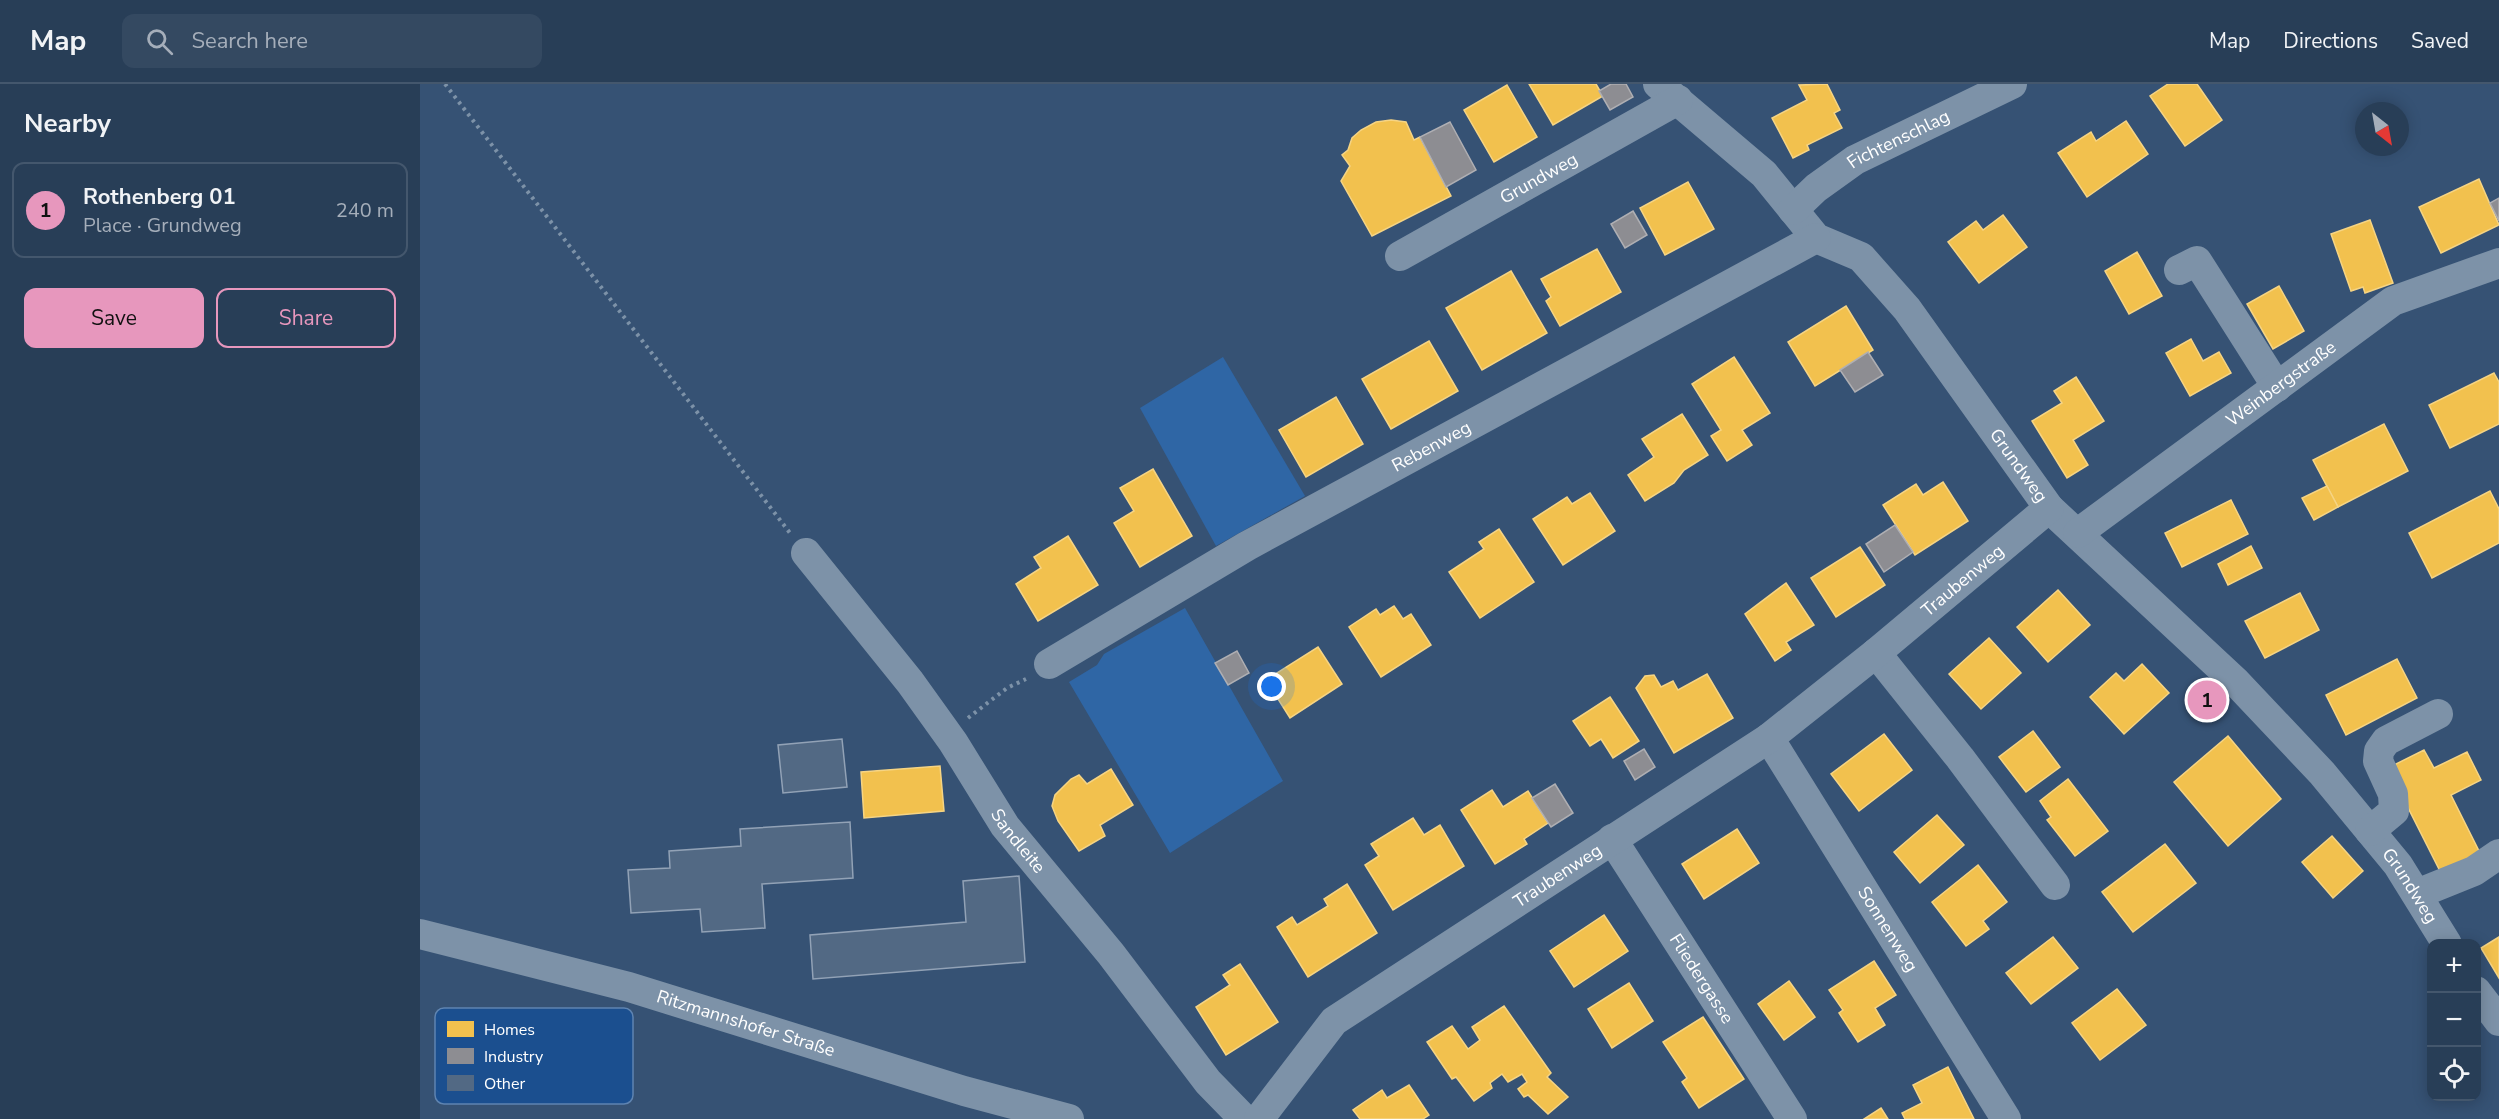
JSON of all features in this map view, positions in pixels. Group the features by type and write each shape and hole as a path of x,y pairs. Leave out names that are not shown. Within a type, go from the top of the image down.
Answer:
{"street":[{"name":"Fichtenschlag","path":"1793,210 1816,188 1855,160 2012,84"},
{"name":"Grundweg","path":"1400,256 1668,92 1764,174 1816,238 1861,257 1907,309 2049,508 2236,682 2322,773 2398,865 2444,939"},
{"name":"Rebenweg","path":"1049,664 1247,546 1816,238"},
{"path":"2179,270 2197,261 2277,387"},
{"name":"Weinbergstraße","path":"2078,533 2393,301 2499,263"},
{"name":"Traubenweg","path":"1259,1119 1334,1021 1769,738 1876,653 2049,508"},
{"name":"Sandleite","path":"806,553 910,682 953,741 1005,826 1111,954 1208,1082 1244,1119"},
{"path":"1876,653 1960,758 2055,885"},
{"name":"Grundweg","path":"2370,831 2394,811 2395,803 2378,761 2379,751 2386,741 2438,714"},
{"name":"Sonnenweg","path":"1769,738 2006,1119"},
{"name":"Fliedergasse","path":"1612,839 1792,1119"},
{"path":"2417,894 2474,871 2499,854"},
{"name":"Ritzmannshofer Straße","path":"420,934 629,987 964,1091 1069,1119"},
{"path":"2478,993 2499,1021"}],"path":[{"path":"445,84 806,553"},
{"path":"953,741 969,717 1006,688 1037,674 1049,664"}],"shaded area":[{"path":"1223,357 1305,496 1216,546 1140,408"},
{"path":"1185,608 1283,781 1170,853 1069,682 1097,665 1104,654"}],"building: Homes":[{"path":"1529,84 1596,84 1603,96 1553,125"},
{"path":"1827,84 1840,110 1834,113 1842,128 1807,145 1809,150 1793,158 1772,118 1807,100 1799,85"},
{"path":"2168,84 2197,84 2222,120 2185,146 2150,96"},
{"path":"1507,85 1537,137 1494,162 1464,110"},
{"path":"1391,120 1406,122 1414,140 1420,137 1451,196 1372,236 1341,181 1350,166 1342,155 1348,150 1352,138 1361,130 1376,122"},
{"path":"2126,121 2148,154 2087,197 2058,153 2091,132 2096,141"},
{"path":"2479,179 2499,225 2441,253 2419,207"},
{"path":"1688,182 1714,229 1665,255 1640,208"},
{"path":"2003,215 2027,247 1979,283 1948,242 1976,221 1983,230"},
{"path":"2370,220 2393,283 2365,293 2363,287 2351,291 2331,234"},
{"path":"1597,249 1621,292 1560,326 1546,301 1551,297 1541,279"},
{"path":"2137,252 2162,296 2129,314 2105,271"},
{"path":"1511,271 1547,333 1482,370 1446,308"},
{"path":"2279,286 2304,331 2273,349 2247,304"},
{"path":"1846,306 1873,350 1815,386 1788,342"},
{"path":"2191,339 2203,361 2219,352 2231,373 2190,396 2166,353"},
{"path":"1429,341 1458,391 1391,429 1362,379"},
{"path":"1734,357 1770,413 1742,430 1752,445 1727,461 1711,436 1721,430 1692,384"},
{"path":"2494,373 2499,382 2499,424 2450,448 2429,405"},
{"path":"2076,377 2104,421 2073,440 2088,465 2067,478 2032,421 2062,403 2054,391"},
{"path":"1336,397 1363,444 1306,477 1279,430"},
{"path":"1682,414 1708,455 1684,470 1674,483 1645,501 1628,475 1654,457 1642,439"},
{"path":"2384,424 2408,471 2338,507 2313,460"},
{"path":"1153,469 1192,536 1140,567 1114,523 1134,511 1120,488"},
{"path":"1943,482 1968,521 1915,555 1883,505 1916,484 1923,495"},
{"path":"2327,486 2338,507 2314,520 2302,498"},
{"path":"2490,491 2499,509 2499,543 2432,578 2409,533"},
{"path":"1590,493 1615,531 1563,565 1533,519 1567,497 1572,504"},
{"path":"2231,500 2248,534 2182,567 2165,533"},
{"path":"1499,529 1534,582 1480,618 1449,572 1484,549 1479,542"},
{"path":"1068,536 1098,585 1038,621 1016,584 1041,568 1034,557"},
{"path":"2251,546 2262,568 2228,585 2218,564"},
{"path":"1860,547 1885,585 1836,617 1811,578"},
{"path":"1786,583 1814,625 1786,642 1791,650 1775,661 1745,614"},
{"path":"2058,590 2090,625 2048,662 2017,627"},
{"path":"2300,593 2319,630 2265,658 2245,621"},
{"path":"1394,606 1403,619 1411,614 1431,645 1381,677 1349,627 1376,609 1380,615"},
{"path":"1989,638 2021,673 1981,709 1949,674"},
{"path":"1318,647 1342,684 1290,718 1266,680"},
{"path":"2397,659 2417,698 2346,735 2326,695"},
{"path":"2142,664 2169,693 2124,734 2090,697 2116,673 2124,681"},
{"path":"1707,674 1733,718 1674,753 1636,688 1645,676 1654,675 1661,687 1673,681 1678,690"},
{"path":"2208,690 2217,702 2206,710 2197,698"},
{"path":"1610,697 1639,741 1613,758 1601,739 1590,746 1573,721"},
{"path":"2033,731 2060,767 2026,792 1999,757"},
{"path":"1884,734 1912,770 1859,811 1831,774"},
{"path":"2228,736 2281,799 2228,846 2174,782"},
{"path":"2424,750 2434,768 2467,752 2481,780 2451,795 2482,857 2443,877 2388,768"},
{"path":"940,766 944,811 864,818 861,772"},
{"path":"1111,769 1133,805 1100,825 1105,836 1079,851 1058,821 1052,806 1055,795 1071,779 1079,775 1087,784"},
{"path":"2068,779 2108,831 2075,856 2047,820 2051,817 2040,801"},
{"path":"1492,790 1503,807 1528,791 1548,823 1524,839 1527,844 1495,864 1461,810"},
{"path":"1937,815 1964,845 1920,883 1894,852"},
{"path":"1413,818 1424,835 1440,825 1464,866 1393,910 1365,865 1379,856 1371,844"},
{"path":"1737,829 1759,863 1704,899 1682,864"},
{"path":"2332,836 2363,871 2333,898 2302,862"},
{"path":"2165,844 2196,883 2133,932 2102,892"},
{"path":"1978,865 2007,902 1983,921 1989,929 1966,946 1932,902"},
{"path":"1347,884 1377,933 1308,977 1277,927 1292,917 1297,925 1328,906 1324,899"},
{"path":"1604,915 1628,951 1574,987 1550,951"},
{"path":"2053,937 2078,968 2031,1004 2006,973"},
{"path":"2499,937 2499,978 2481,948"},
{"path":"1874,961 1896,995 1875,1008 1885,1025 1858,1042 1839,1013 1843,1010 1829,990"},
{"path":"1240,964 1278,1022 1226,1055 1196,1007 1230,985 1223,975"},
{"path":"1789,981 1815,1017 1784,1040 1758,1004"},
{"path":"1629,983 1653,1021 1612,1048 1588,1009"},
{"path":"2117,989 2146,1025 2100,1060 2072,1023"},
{"path":"1504,1006 1551,1073 1547,1077 1568,1097 1548,1114 1528,1095 1524,1097 1518,1089 1527,1082 1522,1074 1508,1082 1502,1074 1490,1083 1492,1088 1474,1101 1456,1077 1452,1079 1427,1042 1452,1026 1468,1049 1480,1040 1472,1027"},
{"path":"1703,1017 1744,1079 1699,1108 1682,1082 1687,1078 1663,1042"},
{"path":"1948,1067 1974,1119 1905,1119 1902,1113 1922,1103 1913,1085"},
{"path":"1409,1085 1429,1115 1423,1119 1360,1119 1353,1110 1382,1090 1387,1098"},
{"path":"1881,1108 1888,1119 1864,1119"}],"building: Industry":[{"path":"1611,84 1626,84 1633,97 1610,110 1599,91"},
{"path":"1450,122 1476,170 1446,187 1420,137"},
{"path":"2499,198 2499,221 2490,203"},
{"path":"1633,211 1647,235 1625,248 1611,224"},
{"path":"1868,352 1883,375 1855,392 1840,370"},
{"path":"1895,525 1913,552 1884,572 1866,544"},
{"path":"1237,651 1249,673 1228,685 1215,663"},
{"path":"1644,749 1655,767 1635,780 1624,761"},
{"path":"1555,784 1573,813 1551,827 1532,798"}],"building: Other":[{"path":"842,739 847,787 783,793 778,745"},
{"path":"850,822 853,878 762,884 765,928 702,932 700,909 631,913 628,870 670,868 669,851 741,846 740,829"},
{"path":"1019,876 1025,962 813,979 810,935 966,922 963,881"}],"place":[{"name":"Rothenberg 01","path":"2207,700"}]}
